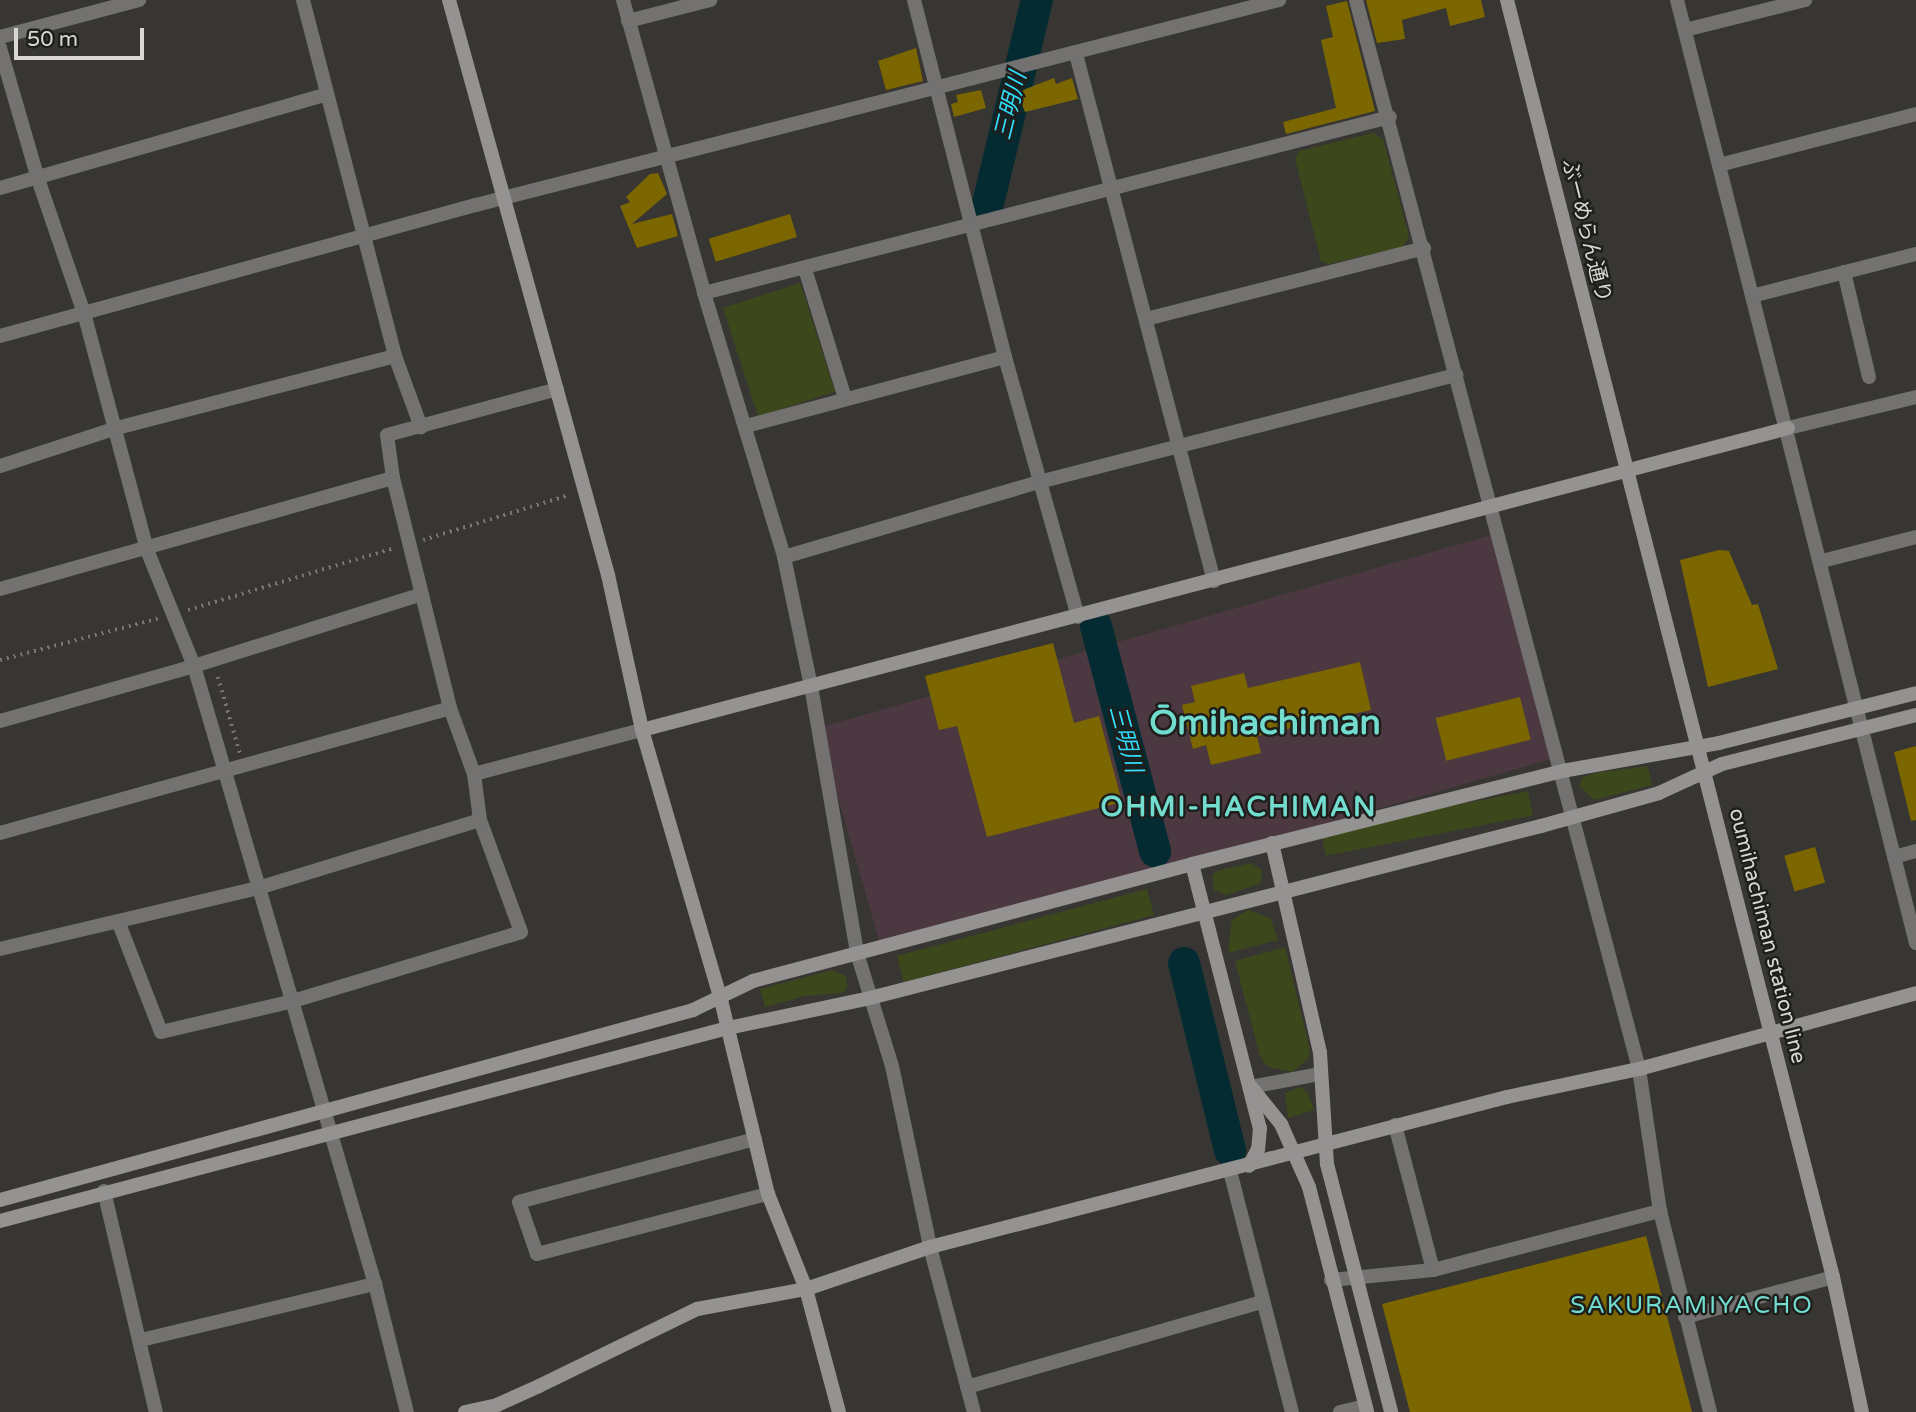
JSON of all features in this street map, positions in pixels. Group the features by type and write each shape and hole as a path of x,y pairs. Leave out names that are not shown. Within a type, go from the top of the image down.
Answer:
{"street":[{"path":"0,37 139,0"},
{"path":"303,0 367,234 395,356 421,427"},
{"path":"449,0 608,575 642,730 720,996 768,1194 806,1289 839,1412"},
{"path":"623,0 704,293 784,557 811,686 857,953 891,1066 930,1247 974,1412"},
{"path":"628,21 710,0"},
{"path":"914,0 1005,357 1078,617"},
{"path":"0,336 367,234 937,90 1279,0"},
{"path":"1356,0 1390,117 1489,509 1562,771 1639,1069 1660,1211 1710,1412"},
{"name":"ぶーめらん通り","path":"1507,0 1624,472"},
{"path":"1677,0 1822,561 1916,943"},
{"path":"1685,30 1805,0"},
{"path":"0,48 38,179 84,313 147,550 194,666 376,1284 407,1412"},
{"path":"1076,54 1214,580"},
{"path":"0,188 327,94"},
{"path":"1719,165 1916,114"},
{"path":"704,293 1113,192 1390,117"},
{"path":"1146,319 1424,248"},
{"path":"1752,296 1916,254"},
{"path":"805,269 845,398"},
{"path":"1844,272 1869,377"},
{"path":"0,466 113,429 395,356"},
{"path":"746,426 1005,357"},
{"path":"784,557 1039,482 1457,375"},
{"path":"118,921 162,1032 293,1001 521,932 480,820 474,774 450,708 393,478 387,435 557,389"},
{"path":"474,774 1489,509 1788,428 1916,397"},
{"name":"oumihachiman station line","path":"1624,472 1698,747 1833,1277 1862,1412"},
{"path":"0,589 147,550 393,478"},
{"path":"1822,561 1916,537"},
{"path":"0,721 194,666 422,594"},
{"path":"0,1200 693,1010 753,981 1192,864 1562,771 1698,747 1916,693"},
{"path":"0,833 450,708"},
{"path":"0,1221 104,1191 728,1028 870,998 1282,889 1573,816 1659,793 1722,764 1916,715"},
{"path":"0,949 258,888 480,820"},
{"path":"1272,843 1320,1054 1319,1074 1326,1147 1391,1412"},
{"path":"1894,856 1916,851"},
{"path":"1192,864 1260,1128 1258,1149 1249,1166"},
{"path":"465,1412 497,1409 697,1309 806,1289 930,1247 1326,1147 1395,1125 1639,1069 1916,993"},
{"path":"1251,1087 1319,1074"},
{"path":"1251,1087 1281,1124 1309,1187 1366,1409 1340,1412"},
{"path":"1395,1125 1433,1270"},
{"path":"755,1139 519,1202 537,1254 768,1194"},
{"path":"1230,1171 1292,1412"},
{"path":"104,1191 156,1412"},
{"path":"1331,1280 1433,1270 1660,1211"},
{"path":"1685,1317 1833,1277"},
{"path":"141,1340 376,1284"},
{"path":"967,1387 1262,1301"}],"path":[{"path":"0,660 173,615 574,494"},
{"path":"219,677 241,758"}],"shaded area":[{"path":"1491,535 1555,758 882,951 818,728"}],"green space":[{"path":"1373,133 1383,139 1409,236 1403,247 1328,264 1321,261 1295,159 1299,151"},
{"path":"800,283 835,391 758,416 723,308"},
{"path":"1648,766 1652,785 1594,800 1579,786 1583,777 1595,773"},
{"path":"1528,791 1533,816 1326,856 1321,831"},
{"path":"1251,863 1262,870 1261,883 1226,895 1214,890 1212,875 1217,871"},
{"path":"1147,889 1154,915 904,982 897,956"},
{"path":"1248,910 1270,918 1278,940 1228,953 1232,920"},
{"path":"1285,947 1310,1050 1308,1059 1292,1072 1268,1067 1260,1056 1235,961"},
{"path":"833,970 846,976 847,988 842,993 805,996 765,1007 760,989"},
{"path":"1301,1087 1308,1093 1314,1110 1288,1118 1285,1093"}],"building":[{"path":"1366,0 1481,0 1485,17 1450,26 1446,8 1402,20 1405,39 1377,43"},
{"path":"1347,1 1375,111 1286,134 1283,122 1336,108 1321,40 1333,37 1326,6"},
{"path":"916,48 923,81 886,90 878,61"},
{"path":"1054,78 1056,84 1072,78 1078,99 1025,112 1020,100 1023,90"},
{"path":"981,90 986,108 954,117 951,104 958,102 956,95"},
{"path":"658,173 667,194 632,224 672,214 678,236 637,248 620,206 630,202 626,197 650,174"},
{"path":"790,214 797,237 716,262 709,239"},
{"path":"1719,550 1729,551 1752,605 1758,604 1778,669 1708,687 1680,560"},
{"path":"1053,643 1074,723 1099,716 1122,802 987,837 957,726 939,730 925,676"},
{"path":"1360,662 1371,710 1257,736 1261,753 1211,765 1206,745 1193,749 1182,705 1195,702 1191,686 1244,673 1248,688"},
{"path":"1520,697 1531,740 1446,761 1436,718"},
{"path":"1916,746 1916,820 1911,821 1894,752"},
{"path":"1815,847 1825,883 1794,891 1784,856"},
{"path":"1646,1236 1692,1412 1410,1412 1382,1304"}],"waterway":[{"name":"三明川","path":"986,212 1037,0"},
{"name":"三明川","path":"1096,626 1155,851"},
{"name":"三明川","path":"1184,963 1230,1150"}],"district":[{"name":"Ōmihachiman","path":"1265,723"},
{"name":"OHMI-HACHIMAN","path":"1239,807"},
{"name":"SAKURAMIYACHO","path":"1692,1306"}]}
